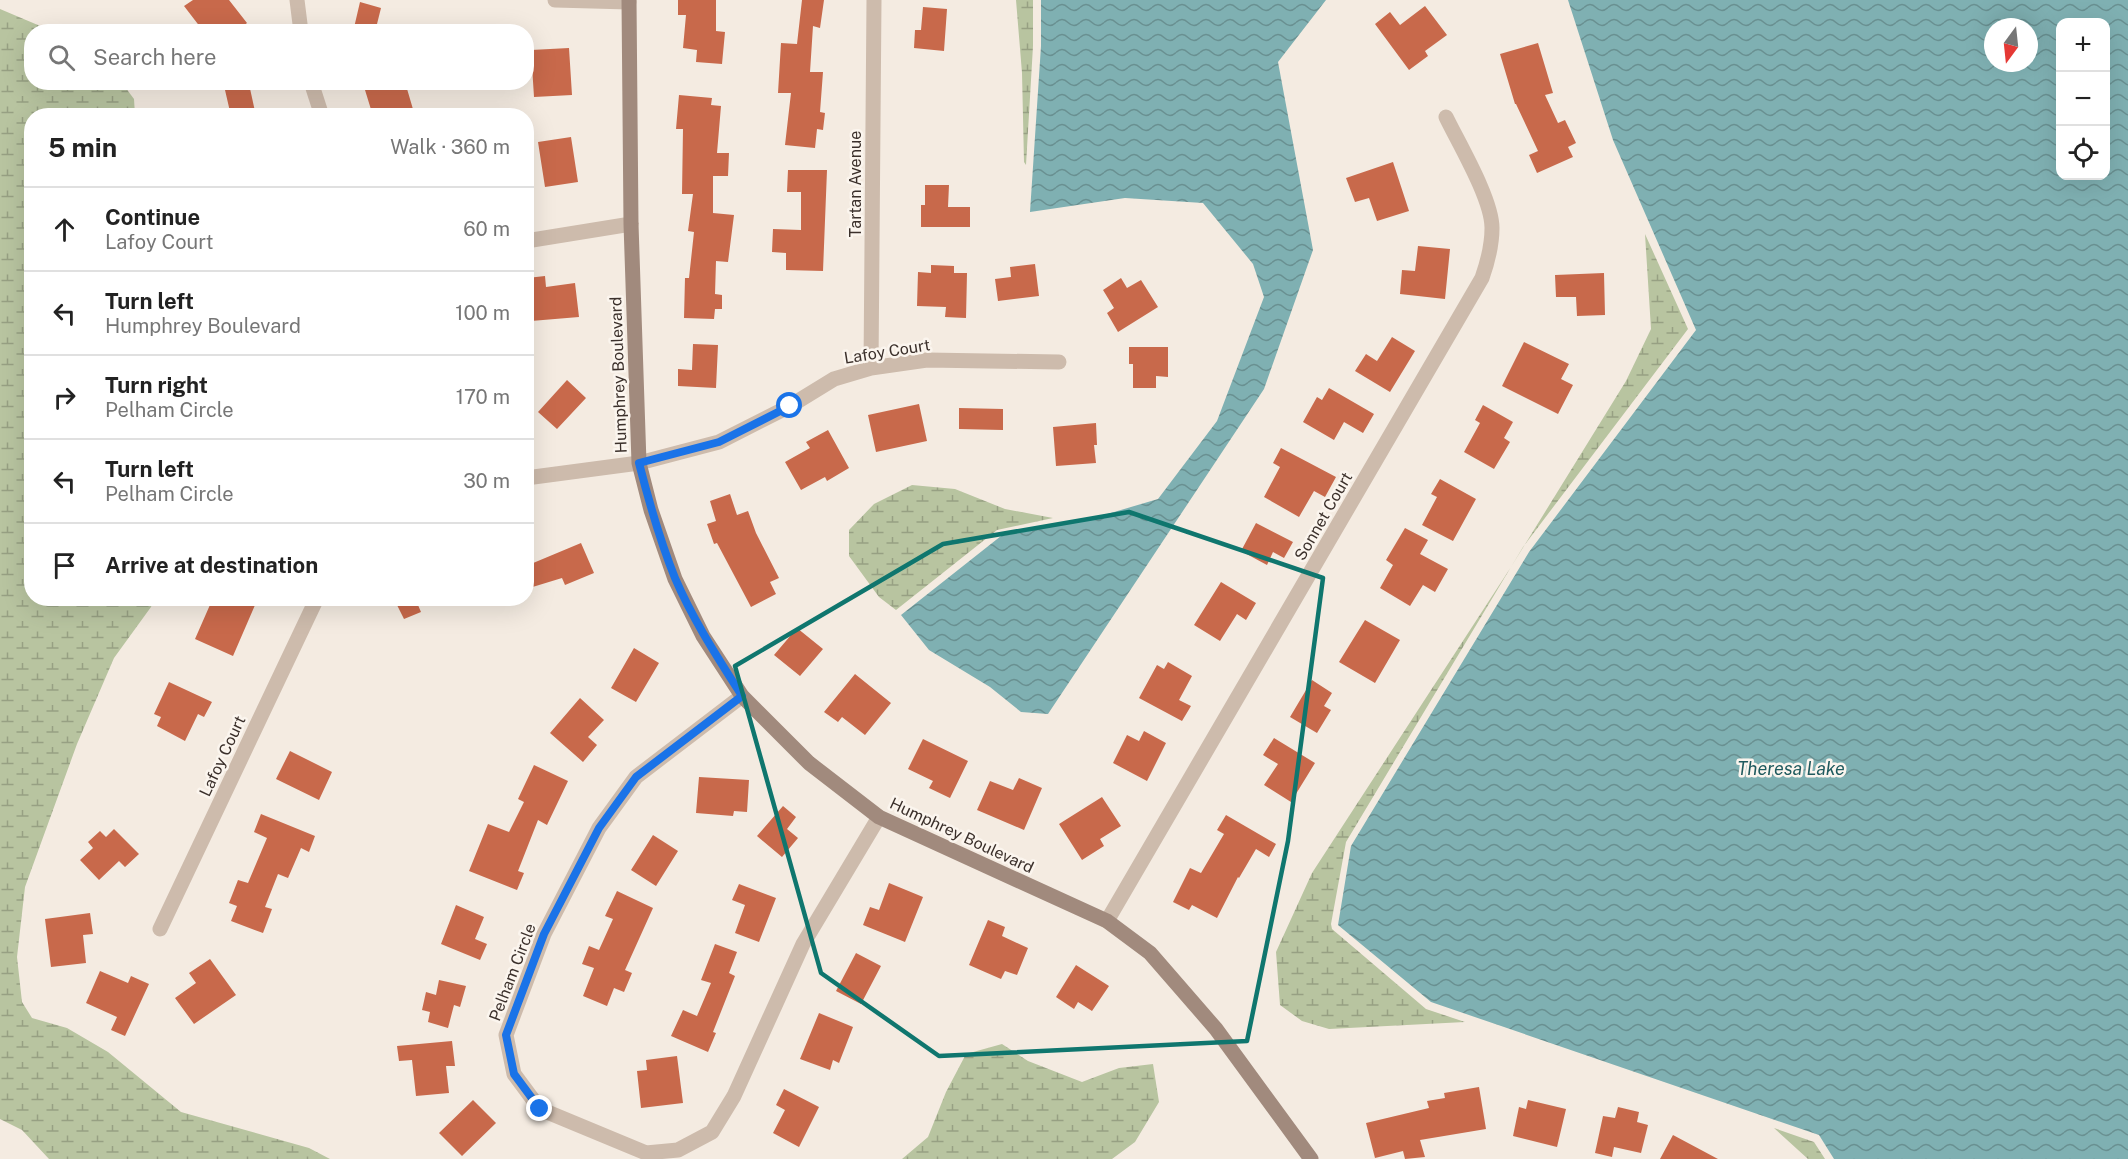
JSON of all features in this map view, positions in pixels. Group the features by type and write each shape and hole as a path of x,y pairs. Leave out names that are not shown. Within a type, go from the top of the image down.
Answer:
{"street":[{"path":"297,0 300,24"},
{"path":"555,0 629,1"},
{"name":"Tartan Avenue","path":"872,368 874,0"},
{"name":"Humphrey Boulevard","path":"629,1 631,224 639,463 651,510 675,579 703,636 742,696 809,763 879,817 1107,921 1150,953 1216,1029 1311,1159"},
{"path":"314,90 319,108"},
{"name":"Sonnet Court","path":"1107,921 1482,278 1490,256 1492,226 1487,202 1446,117"},
{"path":"534,240 631,224"},
{"name":"Lafoy Court","path":"534,477 639,463 719,442 790,406 834,379 872,368 927,360 1059,362"},
{"name":"Lafoy Court","path":"160,929 313,606"},
{"name":"Pelham Circle","path":"742,696 636,777 599,828 544,934 506,1035 514,1074 540,1109 646,1153 678,1150 712,1132 734,1096 803,944 879,817"}],"highlighted area":[{"path":"1129,512 1323,578 1288,841 1247,1041 939,1056 821,973 735,666 943,544"}],"green space":[{"path":"1016,0 1033,0 1033,46 1026,165 1024,162 1022,73"},
{"path":"0,9 35,24 24,24 24,90 127,90 134,99 135,108 24,108 24,606 151,606 114,658 77,744 25,887 17,957 22,1002 32,1018 67,1028 108,1052 181,1112 309,1148 330,1159 49,1159 22,1130 0,1119"},
{"path":"1645,234 1688,329 1525,544 1626,381 1651,329"},
{"path":"912,485 955,489 1005,509 1053,518 997,530 896,610 879,597 849,556 849,530 874,504"},
{"path":"1511,567 1346,842 1331,924 1332,929 1426,1009 1465,1022 1329,1029 1302,1021 1280,1005 1276,952 1312,873"},
{"path":"1002,1044 1028,1061 1082,1082 1119,1068 1153,1064 1159,1102 1135,1142 1112,1159 902,1159 928,1137 946,1092 966,1054"},
{"path":"1774,1128 1814,1142 1825,1159 1808,1159"}],"water":[{"path":"1041,0 1326,0 1278,62 1313,250 1264,389 1048,714 1021,712 990,687 929,650 901,615 1001,536 1087,520 1158,499 1217,421 1264,297 1253,264 1203,203 1125,198 1030,212 1041,46"},
{"name":"Theresa Lake","path":"1568,0 2128,0 2128,1159 1834,1159 1819,1135 1431,1002 1338,925 1351,846 1529,552 1696,330 1613,140"}],"building":[{"path":"193,0 229,0 247,23 198,24 184,6"},
{"path":"678,0 716,0 716,31 725,32 722,64 696,62 697,50 683,48 686,15 678,15"},
{"path":"802,0 824,0 820,28 813,26 810,72 823,72 820,112 825,113 823,130 817,129 815,148 785,145 791,93 778,93 781,43 797,44"},
{"path":"360,2 381,8 377,24 355,24"},
{"path":"1425,6 1447,35 1425,51 1428,56 1409,70 1375,24 1390,12 1400,25"},
{"path":"923,7 947,9 944,51 914,48 915,30 921,30"},
{"path":"1538,43 1553,93 1545,95 1558,123 1565,120 1576,143 1568,147 1573,157 1537,173 1529,155 1538,151 1515,104 1500,54"},
{"path":"569,48 572,95 534,97 534,50"},
{"path":"225,90 250,90 254,108 229,108"},
{"path":"365,90 407,90 413,108 371,108"},
{"path":"679,95 712,98 711,105 721,106 717,153 729,153 728,176 713,176 713,213 734,215 728,262 716,261 715,294 722,295 722,309 715,309 714,319 684,318 685,278 689,278 694,232 688,231 693,194 682,194 683,129 676,129"},
{"path":"571,137 578,182 545,187 538,142"},
{"path":"1393,162 1409,211 1377,221 1369,198 1355,202 1346,178"},
{"path":"788,170 827,170 823,271 786,270 786,253 772,252 773,229 801,230 801,192 787,192"},
{"path":"925,185 949,185 948,207 970,207 970,227 921,227 921,205 925,205"},
{"path":"1418,246 1450,249 1445,299 1400,294 1402,270 1415,271"},
{"path":"1035,264 1039,296 998,301 995,279 1011,277 1010,267"},
{"path":"931,265 954,266 954,273 967,273 966,318 945,317 946,307 917,306 918,272 931,273"},
{"path":"1604,273 1605,315 1577,316 1576,297 1556,297 1555,275"},
{"path":"545,276 546,287 575,283 579,317 534,321 534,277"},
{"path":"1121,278 1127,288 1141,280 1158,307 1118,332 1107,313 1114,308 1103,290"},
{"path":"1392,337 1415,351 1390,392 1355,371 1366,354 1377,361"},
{"path":"1524,342 1569,364 1561,379 1573,385 1558,414 1502,386"},
{"path":"693,344 718,345 716,388 678,386 678,369 692,370"},
{"path":"1129,347 1168,347 1168,377 1156,376 1156,388 1133,388 1133,364 1129,364"},
{"path":"567,380 586,398 557,429 538,412"},
{"path":"1329,388 1374,414 1363,433 1344,422 1334,440 1303,422 1317,397 1322,400"},
{"path":"919,404 927,441 876,452 868,415"},
{"path":"1483,405 1513,422 1504,438 1510,442 1494,469 1464,452 1480,423 1475,420"},
{"path":"959,408 1003,409 1003,430 959,429"},
{"path":"1096,423 1097,445 1094,445 1096,463 1056,466 1053,427"},
{"path":"828,430 849,468 827,481 825,477 801,490 785,462 810,448 806,442"},
{"path":"1281,448 1336,477 1325,497 1314,491 1299,517 1264,497 1280,467 1273,463"},
{"path":"1440,479 1476,499 1453,541 1422,525 1437,497 1431,494"},
{"path":"730,494 737,515 748,511 756,533 779,578 770,582 776,594 751,607 717,543 714,544 707,524 716,521 710,501"},
{"path":"1256,523 1293,542 1284,558 1273,552 1267,565 1241,551"},
{"path":"1405,528 1428,540 1420,554 1448,569 1435,592 1423,585 1410,606 1380,588 1393,565 1386,560"},
{"path":"581,543 594,573 565,585 562,578 534,587 534,563"},
{"path":"1221,582 1256,603 1246,620 1237,614 1220,641 1194,625"},
{"path":"209,606 255,606 233,656 195,639"},
{"path":"398,606 418,606 421,612 404,619"},
{"path":"1365,620 1400,640 1375,683 1339,662"},
{"path":"797,628 823,649 800,676 774,655"},
{"path":"634,648 659,663 636,702 611,688"},
{"path":"1168,662 1192,676 1179,700 1191,706 1182,721 1139,698 1157,665 1164,669"},
{"path":"855,674 891,703 865,735 842,717 838,722 824,712"},
{"path":"1312,680 1332,693 1324,706 1331,710 1317,733 1290,717"},
{"path":"169,682 212,702 204,717 198,714 185,741 157,726 161,717 154,714"},
{"path":"580,698 604,720 588,737 597,745 583,762 550,733"},
{"path":"1144,731 1166,743 1147,781 1113,763 1127,735 1139,741"},
{"path":"1274,738 1315,763 1291,802 1264,785 1278,764 1263,755"},
{"path":"923,739 968,761 950,798 929,788 933,781 908,769"},
{"path":"290,751 332,772 319,800 276,779"},
{"path":"534,765 568,781 547,825 538,820 518,871 524,873 517,890 469,871 488,824 509,832 524,802 518,799"},
{"path":"699,777 749,780 747,812 734,811 733,816 696,813"},
{"path":"1019,778 1042,788 1024,830 977,810 990,781 1013,790"},
{"path":"1102,797 1121,826 1100,839 1104,846 1082,860 1059,824"},
{"path":"783,806 796,817 787,829 798,838 782,857 757,836"},
{"path":"261,814 315,836 309,852 301,848 288,878 278,874 265,907 272,909 263,933 231,921 237,906 229,903 238,880 248,883 267,838 254,832"},
{"path":"1226,815 1276,844 1269,857 1256,849 1238,877 1217,918 1192,905 1189,910 1173,902 1190,868 1201,873 1224,834 1217,830"},
{"path":"114,829 139,854 125,867 119,861 99,880 80,860 93,848 88,842 100,831 106,837"},
{"path":"653,835 678,851 656,886 631,870"},
{"path":"889,883 923,897 905,942 863,925 870,907 879,910"},
{"path":"739,884 776,898 759,942 735,933 745,905 732,900"},
{"path":"617,891 653,908 625,970 632,973 624,992 614,988 607,1006 583,996 594,968 582,964 589,946 599,950 613,919 605,916"},
{"path":"456,905 484,917 475,939 487,944 480,960 441,944"},
{"path":"90,913 93,934 83,935 86,963 51,967 45,919"},
{"path":"988,920 1005,927 1002,936 1028,948 1017,975 1005,971 1001,979 969,965"},
{"path":"715,944 737,952 729,973 735,976 713,1032 716,1033 708,1052 671,1036 683,1010 697,1016 711,983 701,980"},
{"path":"856,953 881,966 861,1004 836,991"},
{"path":"210,959 236,995 194,1024 175,998 196,983 189,973"},
{"path":"1076,965 1109,986 1092,1011 1078,1002 1074,1009 1056,997"},
{"path":"100,971 128,983 131,976 149,984 125,1036 111,1030 117,1017 86,1003"},
{"path":"439,980 466,986 460,1007 454,1005 448,1028 428,1022 430,1012 422,1010 426,992 436,995"},
{"path":"819,1013 853,1027 839,1063 833,1060 830,1070 800,1059"},
{"path":"452,1041 455,1066 446,1066 449,1093 416,1096 412,1060 399,1061 397,1046"},
{"path":"677,1056 683,1103 641,1108 637,1071 647,1070 646,1060"},
{"path":"1479,1087 1486,1129 1420,1140 1425,1157 1405,1159 1403,1151 1375,1158 1366,1123 1429,1108 1427,1101 1445,1098 1444,1093"},
{"path":"784,1089 819,1107 799,1147 773,1133 785,1110 776,1105"},
{"path":"473,1100 496,1123 462,1156 439,1133"},
{"path":"1528,1100 1566,1109 1557,1147 1513,1136 1519,1107 1526,1109"},
{"path":"1618,1107 1639,1112 1637,1122 1648,1125 1641,1153 1614,1147 1612,1157 1595,1153 1603,1116 1615,1118"},
{"path":"1673,1135 1718,1159 1660,1159"}],"route":[{"path":"540,1109 514,1074 506,1035 544,934 599,828 636,777 742,696 703,636 675,579 651,510 639,463 719,442 790,406"}]}
